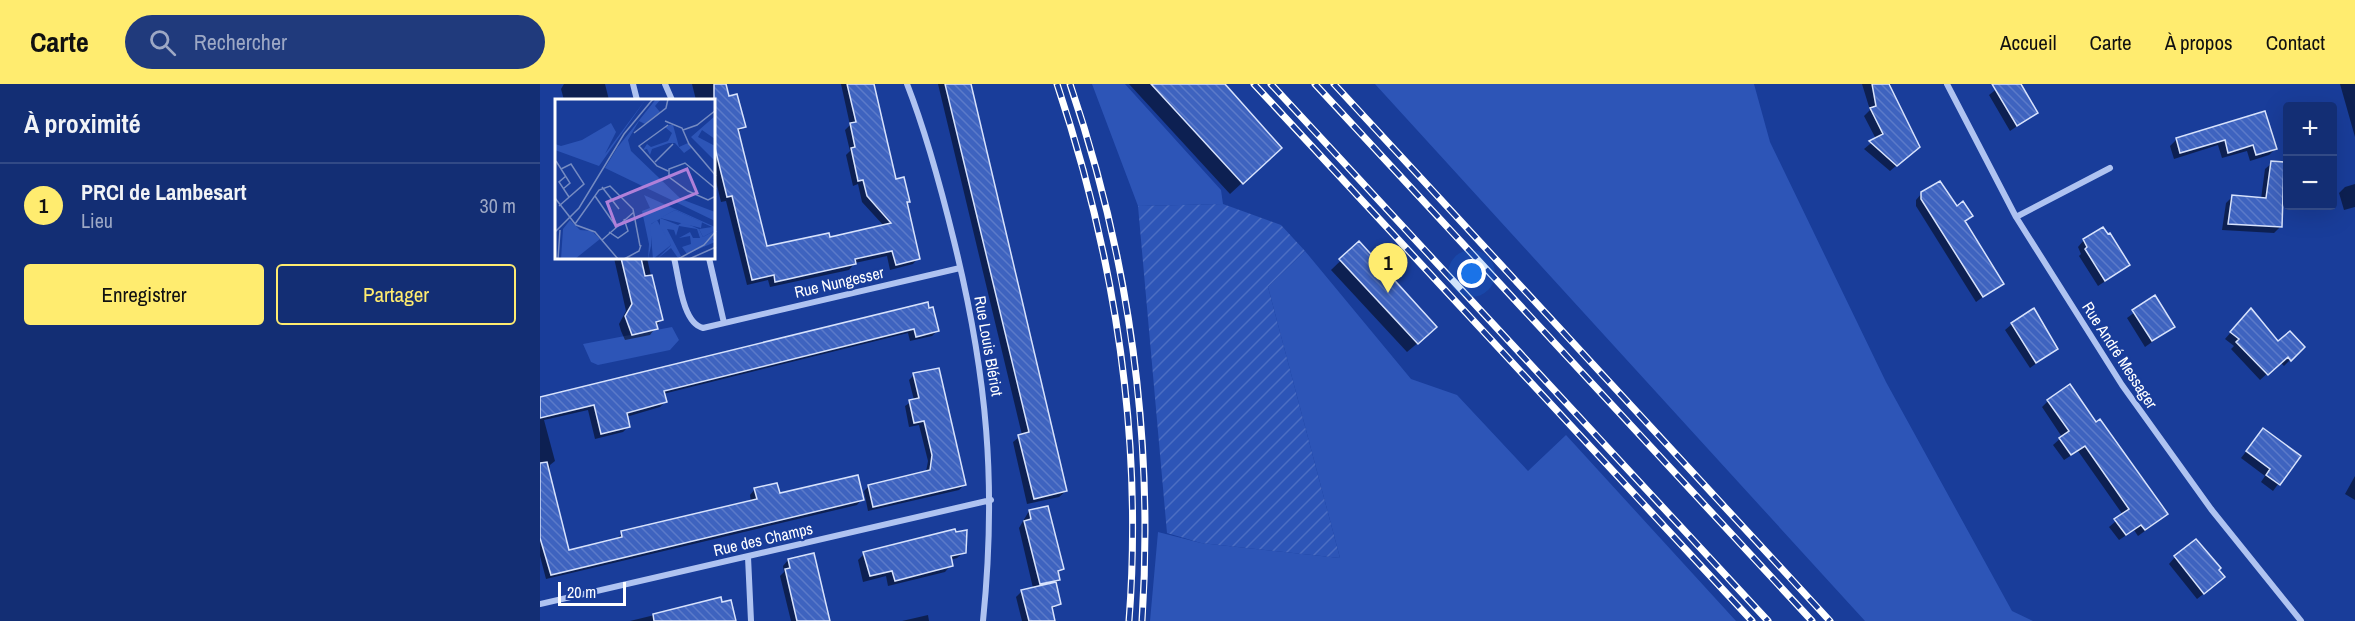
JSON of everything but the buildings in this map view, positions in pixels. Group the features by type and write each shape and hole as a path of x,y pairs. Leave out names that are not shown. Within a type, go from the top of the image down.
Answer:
{"street":[{"path":"633,84 637,99"},
{"path":"665,84 672,99"},
{"name":"Rue Louis Blériot","path":"907,84 931,153 960,268 983,384 991,500 983,621"},
{"name":"Rue André Messager","path":"1947,84 2016,217 2138,409 2211,509 2301,621"},
{"path":"2016,217 2110,168"},
{"name":"Rue Nungesser","path":"675,260 691,321 703,328 960,268"},
{"path":"709,260 724,323"},
{"name":"Rue des Champs","path":"540,604 991,500"},
{"path":"748,557 751,621"}],"shaded area":[{"path":"1092,84 1125,84 1221,190 1223,204 1138,206"},
{"path":"1375,84 1754,84 1770,142 1886,382 2012,611 2033,621 1865,621"},
{"path":"1223,204 1281,225 1305,251 1268,287 1340,558 1201,543 1167,533 1138,206"},
{"path":"1305,251 1411,379 1457,395 1528,471 1566,435 1736,621 1150,621 1158,532 1201,543 1340,558 1268,287"},
{"path":"672,327 679,340 670,350 598,365 591,362 583,344"}],"railway":[{"path":"1057,84 1095,215 1120,349 1128,416 1132,484 1129,621"},
{"path":"1070,84 1091,149 1108,215 1133,349 1144,485 1145,553 1142,621"},
{"path":"1254,84 1752,621"},
{"path":"1271,84 1768,621"},
{"path":"1315,84 1812,621"},
{"path":"1334,84 1830,621"}],"place":[{"name":"PRCI de Lambesart","path":"1388,293"}]}
